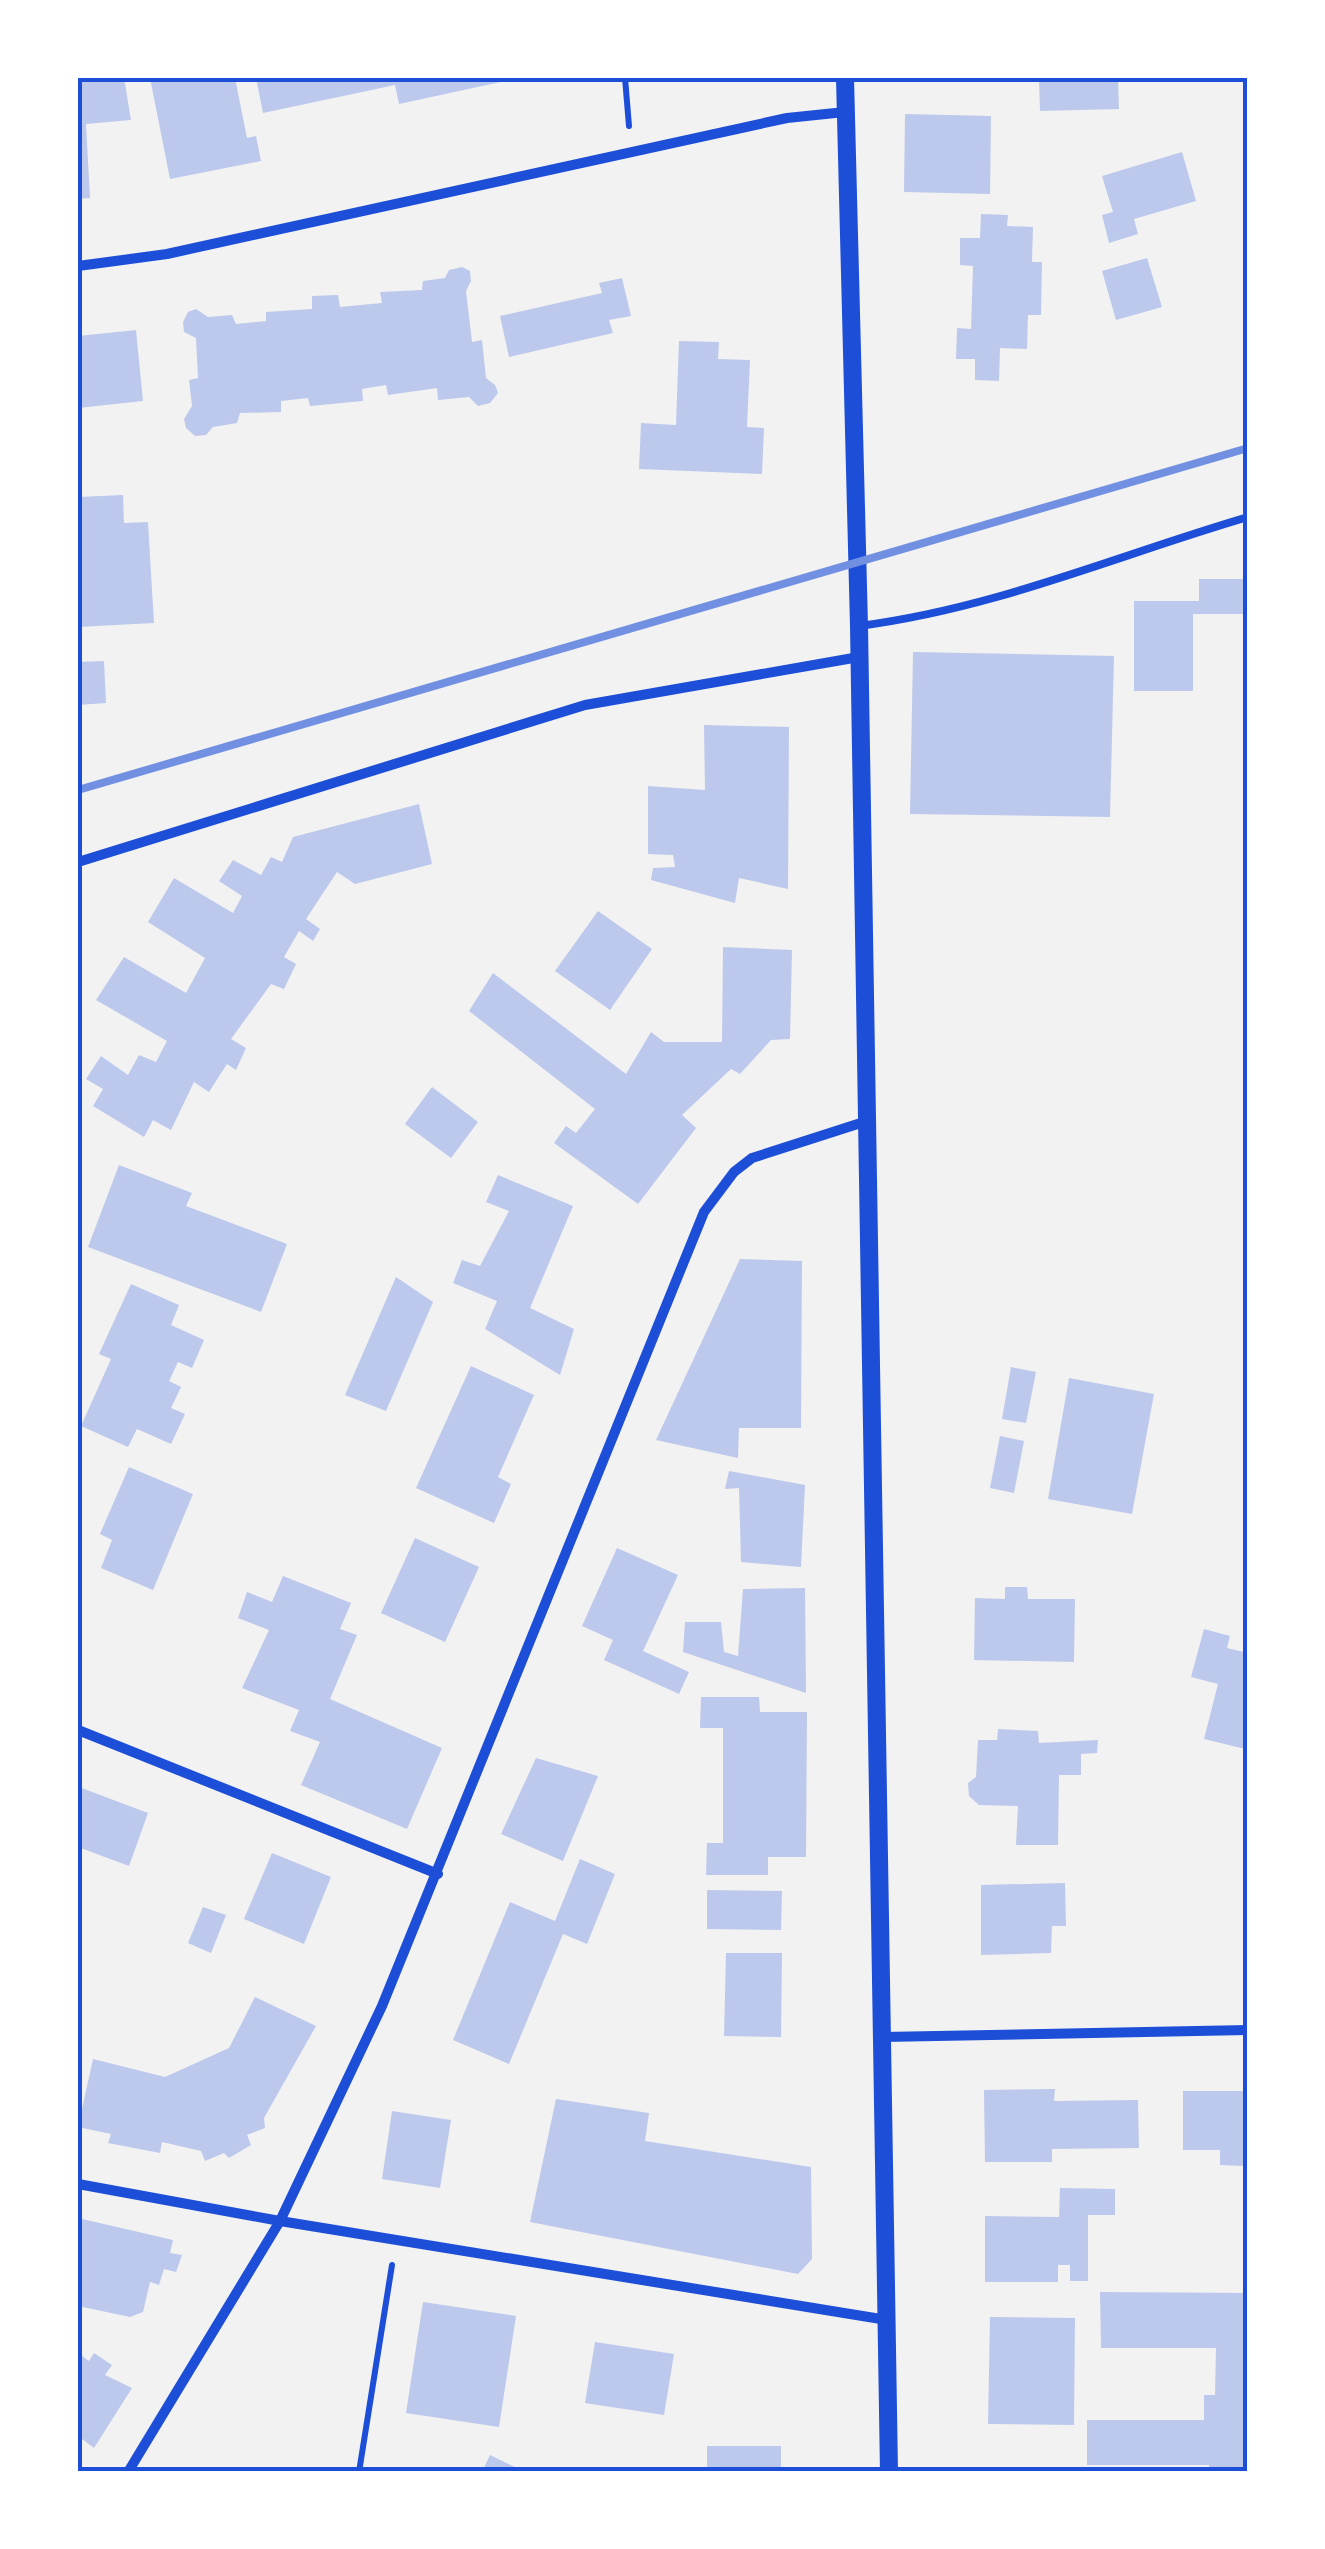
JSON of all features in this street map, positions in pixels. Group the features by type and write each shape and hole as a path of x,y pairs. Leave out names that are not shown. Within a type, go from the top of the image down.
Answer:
{"street":[{"path":"845,78 859,657 888,2472"},
{"path":"78,266 167,254 786,118 844,112"},
{"path":"78,862 585,705 859,657"},
{"path":"128,2472 280,2222 382,2006 704,1212 734,1172 752,1158 867,1121"},
{"path":"78,1730 438,1874"},
{"path":"882,2037 1248,2030"},
{"path":"78,2184 280,2222 887,2320"}],"lane":[{"path":"858,626 920,618 993,600 1248,518"}],"path":[{"path":"624,78 635,150"},
{"path":"359,2472 396,2238"}],"building":[{"path":"78,78 124,78 131,120 86,124 90,198 78,199"},
{"path":"150,78 235,78 247,138 256,136 261,161 170,179"},
{"path":"256,78 515,79 399,104 395,85 263,113"},
{"path":"1039,78 1118,78 1119,109 1040,111"},
{"path":"905,114 991,116 990,194 904,192"},
{"path":"1182,152 1196,201 1134,219 1138,234 1109,243 1102,215 1113,212 1102,176"},
{"path":"981,214 1008,215 1007,226 1033,227 1032,262 1042,262 1041,315 1028,315 1027,349 1000,348 999,381 975,380 975,359 956,359 957,328 971,329 973,266 960,265 960,238 980,238"},
{"path":"1147,258 1162,307 1116,320 1102,271"},
{"path":"462,267 470,271 466,291 472,342 482,340 486,378 498,393 490,403 478,406 469,397 438,400 437,388 388,395 386,385 362,389 363,401 310,406 308,398 281,401 281,412 240,413 237,423 213,427 206,435 195,436 186,428 184,419 192,406 189,380 198,378 196,338 184,332 188,312 196,309 208,317 232,315 236,324 266,321 266,312 312,309 312,296 338,295 340,307 382,303 380,292 422,290 423,281 445,278 449,270"},
{"path":"622,278 631,316 609,320 613,333 509,357 500,316 602,293 599,283"},
{"path":"136,330 143,401 78,408 78,336"},
{"path":"679,341 719,342 718,359 750,360 747,427 764,428 762,474 639,469 641,423 676,425"},
{"path":"123,495 124,523 148,522 154,623 78,627 79,497"},
{"path":"1199,579 1248,579 1248,614 1193,614 1193,691 1134,691 1134,601 1199,601"},
{"path":"913,652 1114,656 1110,817 910,814"},
{"path":"104,661 106,703 78,705 78,662"},
{"path":"704,725 789,727 788,889 739,878 735,903 651,880 653,868 675,867 673,855 648,854 648,786 705,790"},
{"path":"419,804 432,864 355,884 337,872 306,919 320,929 313,941 299,931 284,957 296,964 284,989 271,984 231,1039 246,1048 236,1070 227,1064 209,1092 194,1082 171,1130 153,1120 144,1137 93,1106 103,1089 86,1079 101,1056 128,1075 139,1055 156,1062 167,1041 96,1000 124,957 186,993 205,958 148,922 174,878 233,913 242,896 219,881 233,860 261,875 271,857 282,862 293,837"},
{"path":"598,911 652,949 610,1010 555,971"},
{"path":"723,947 792,950 790,1039 771,1040 740,1074 731,1069 682,1115 696,1128 638,1204 554,1143 566,1126 576,1133 595,1109 469,1011 493,973 626,1074 651,1032 664,1042 722,1042"},
{"path":"432,1087 478,1122 451,1158 405,1124"},
{"path":"119,1165 192,1193 186,1206 287,1244 261,1312 88,1247"},
{"path":"498,1175 573,1206 530,1308 574,1329 560,1375 485,1329 497,1301 453,1283 462,1260 480,1266 509,1211 486,1202"},
{"path":"740,1259 802,1261 801,1428 739,1428 738,1458 656,1440"},
{"path":"396,1277 433,1302 386,1411 345,1395"},
{"path":"131,1284 179,1305 171,1325 204,1340 192,1368 178,1362 169,1381 181,1387 171,1408 185,1414 171,1444 137,1429 128,1447 81,1426 111,1359 99,1354"},
{"path":"471,1366 534,1395 498,1477 511,1484 494,1523 416,1488"},
{"path":"1011,1367 1036,1372 1026,1423 1002,1419"},
{"path":"1069,1378 1154,1394 1132,1514 1048,1499"},
{"path":"1000,1436 1024,1441 1014,1493 990,1488"},
{"path":"129,1467 193,1494 153,1590 101,1568 112,1540 100,1534"},
{"path":"729,1471 805,1485 801,1567 741,1562 739,1488 725,1489"},
{"path":"415,1538 479,1567 445,1642 381,1613"},
{"path":"617,1548 678,1575 643,1651 689,1672 679,1694 604,1660 613,1640 582,1626"},
{"path":"283,1576 351,1603 340,1629 357,1635 330,1699 442,1748 407,1829 301,1785 320,1742 290,1731 299,1710 242,1688 269,1630 238,1618 247,1592 272,1602"},
{"path":"1005,1587 1027,1587 1028,1599 1075,1599 1074,1662 974,1660 975,1598 1005,1599"},
{"path":"805,1588 806,1693 683,1652 685,1622 721,1622 724,1652 738,1656 743,1589"},
{"path":"1204,1629 1230,1636 1227,1648 1248,1653 1245,1749 1204,1739 1218,1684 1191,1677"},
{"path":"701,1697 759,1697 760,1712 807,1712 806,1857 768,1857 768,1875 706,1875 707,1843 723,1843 723,1728 700,1728"},
{"path":"998,1729 1038,1731 1039,1743 1098,1740 1097,1753 1081,1754 1081,1775 1059,1775 1058,1845 1016,1845 1018,1806 979,1805 969,1796 968,1783 976,1777 978,1740 997,1740"},
{"path":"536,1758 598,1776 563,1861 501,1834"},
{"path":"79,1787 148,1813 129,1866 78,1847"},
{"path":"272,1853 331,1877 304,1944 244,1919"},
{"path":"580,1859 615,1874 587,1944 563,1934 509,2064 453,2040 510,1902 555,1921"},
{"path":"1065,1883 1066,1926 1052,1926 1051,1953 981,1955 981,1885"},
{"path":"707,1890 782,1891 781,1930 707,1929"},
{"path":"203,1907 226,1915 211,1953 188,1943"},
{"path":"726,1953 782,1953 781,2037 724,2036"},
{"path":"255,1997 316,2026 264,2118 265,2128 247,2135 251,2145 229,2158 224,2153 205,2161 201,2151 162,2142 160,2153 108,2143 111,2134 78,2127 93,2059 165,2077 229,2048"},
{"path":"1055,2089 1054,2101 1138,2100 1139,2148 1052,2149 1052,2162 985,2162 984,2090"},
{"path":"1183,2091 1248,2091 1248,2150 1243,2150 1243,2166 1220,2165 1220,2150 1183,2150"},
{"path":"556,2099 649,2113 645,2141 811,2167 812,2259 798,2274 530,2222"},
{"path":"392,2111 451,2120 440,2188 382,2179"},
{"path":"1060,2188 1115,2189 1115,2215 1088,2215 1088,2281 1070,2281 1070,2265 1058,2265 1058,2282 985,2282 985,2216 1059,2217"},
{"path":"78,2218 173,2240 170,2253 182,2255 176,2272 164,2269 159,2285 150,2282 143,2312 130,2317 78,2306"},
{"path":"1100,2292 1248,2293 1248,2472 1209,2472 1209,2465 1087,2465 1087,2420 1204,2420 1204,2395 1215,2395 1216,2348 1101,2348"},
{"path":"423,2302 516,2316 499,2427 406,2413"},
{"path":"990,2317 1075,2318 1074,2425 988,2424"},
{"path":"595,2342 674,2354 664,2415 585,2403"},
{"path":"78,2353 89,2361 94,2353 112,2365 105,2375 132,2388 94,2448 78,2436"},
{"path":"707,2446 781,2446 781,2472 707,2472"},
{"path":"490,2455 519,2469 482,2472"}],"railway":[{"path":"78,790 1248,448"}]}
